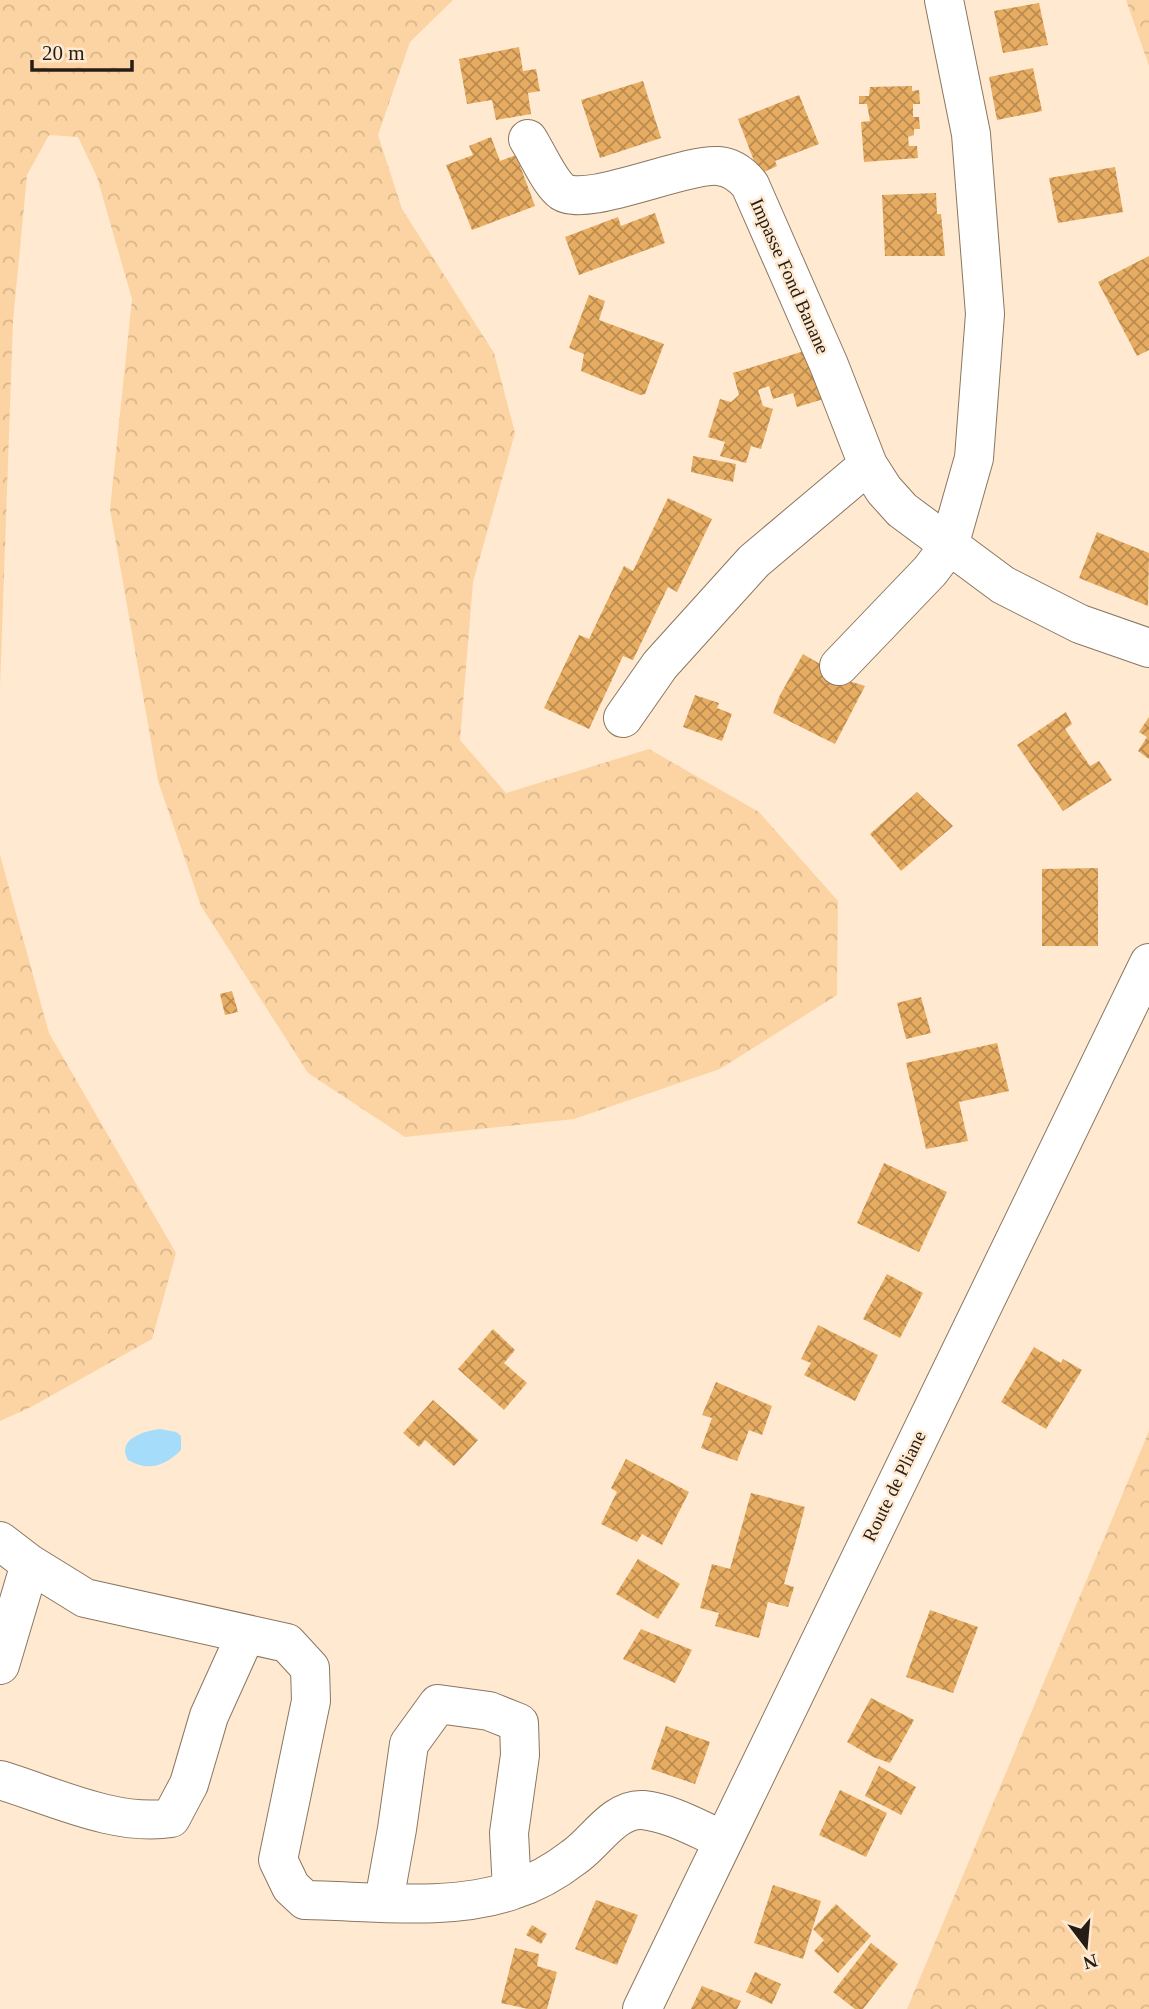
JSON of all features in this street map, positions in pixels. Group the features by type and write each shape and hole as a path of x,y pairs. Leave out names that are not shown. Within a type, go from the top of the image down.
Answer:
{"street":[{"path":"839,666 930,571 948,546 974,458 985,314 971,134 944,0"},
{"name":"Impasse Fond Banane","path":"528,139 559,190 569,196 589,195 699,168 718,166 742,176 750,185 868,465 884,490 902,510 1003,585 1080,624 1149,648"},
{"path":"623,718 660,665 754,561 868,465"},
{"name":"Route de Pliane","path":"642,2009 1149,964"},
{"path":"0,1541 30,1564 85,1598 287,1643 310,1668 310,1701 278,1860 291,1886 305,1900 454,1903 512,1891 553,1872 578,1855 613,1819 640,1810 674,1818 723,1840"},
{"path":"0,1665 30,1564"},
{"path":"0,1780 106,1814 150,1821 171,1818 189,1784 209,1716 246,1634"},
{"path":"384,1902 409,1744 438,1704 489,1711 519,1723 520,1755 509,1833 512,1891"}],"green space":[{"path":"0,0 453,0 410,42 378,135 402,209 494,353 515,433 473,582 460,740 506,793 649,749 759,812 838,901 837,995 720,1069 574,1119 405,1137 308,1073 201,906 158,781 110,509 132,299 97,177 78,137 49,135 27,175 13,321 0,688"},
{"path":"1126,0 1149,0 1149,66"},
{"path":"0,855 49,1033 176,1253 152,1339 31,1407 0,1421"},
{"path":"1149,1431 1149,2009 907,2009"}],"water":[{"path":"160,1429 176,1432 181,1436 181,1450 156,1466 142,1466 128,1460 125,1453 129,1441 140,1434"}],"building":[{"path":"1039,3 1048,45 1003,53 994,11"},
{"path":"519,47 523,71 536,69 540,91 528,93 531,114 496,120 492,100 467,104 459,59"},
{"path":"1033,68 1042,111 997,120 989,77"},
{"path":"643,81 661,138 600,158 581,100"},
{"path":"912,86 912,91 919,90 920,104 913,104 913,117 919,117 920,129 914,129 914,135 908,137 909,146 917,146 918,158 864,162 861,122 870,121 867,104 859,104 859,96 869,96 870,87"},
{"path":"799,95 819,144 775,161 777,166 759,174 738,119"},
{"path":"491,137 500,161 516,155 535,206 472,230 446,165 473,155 469,146"},
{"path":"1115,167 1123,212 1058,223 1049,178"},
{"path":"936,193 945,256 885,256 882,195"},
{"path":"655,213 665,243 579,275 565,237 618,217 621,226"},
{"path":"1149,256 1149,350 1137,356 1098,282"},
{"path":"589,295 605,301 599,320 664,344 645,394 640,395 581,371 584,354 569,348"},
{"path":"811,349 827,398 797,407 793,393 773,399 769,386 758,390 763,406 773,409 761,449 751,446 746,463 720,456 725,442 708,437 720,399 731,402 739,395 733,373"},
{"path":"693,456 736,464 733,482 691,472"},
{"path":"668,498 712,519 677,592 668,587 633,660 623,656 589,729 544,708 579,635 589,639 624,566 633,571"},
{"path":"1097,532 1149,553 1148,606 1079,578"},
{"path":"803,654 849,681 865,686 835,744 773,713"},
{"path":"695,695 719,703 717,708 732,714 722,741 683,727"},
{"path":"1066,712 1072,724 1065,729 1090,766 1099,761 1112,780 1063,811 1017,745"},
{"path":"1149,717 1149,759 1138,751 1147,737 1139,732"},
{"path":"917,792 953,826 901,871 870,834"},
{"path":"1098,868 1098,946 1042,946 1042,869"},
{"path":"232,991 238,1012 225,1015 220,994"},
{"path":"921,997 931,1033 906,1039 897,1003"},
{"path":"997,1043 1009,1091 959,1102 968,1141 926,1149 906,1063"},
{"path":"884,1163 947,1192 919,1252 857,1223"},
{"path":"887,1274 923,1293 900,1338 863,1319"},
{"path":"818,1325 878,1355 855,1401 804,1375 811,1363 801,1359"},
{"path":"493,1329 515,1350 504,1363 527,1383 504,1410 458,1369"},
{"path":"1034,1347 1061,1363 1063,1359 1082,1370 1046,1429 1001,1402"},
{"path":"716,1382 772,1406 762,1435 749,1430 737,1461 701,1448 712,1418 702,1415"},
{"path":"433,1400 478,1440 454,1466 425,1440 419,1447 403,1433"},
{"path":"626,1459 689,1492 662,1545 642,1534 637,1542 601,1524 617,1492 611,1488"},
{"path":"751,1493 805,1507 784,1584 794,1587 788,1607 768,1602 759,1638 715,1626 719,1613 700,1608 712,1564 730,1569"},
{"path":"638,1559 680,1584 658,1619 616,1594"},
{"path":"930,1610 978,1627 953,1693 906,1677"},
{"path":"641,1629 692,1650 675,1683 623,1659"},
{"path":"871,1698 914,1720 890,1763 847,1742"},
{"path":"666,1726 710,1742 695,1784 651,1769"},
{"path":"879,1766 916,1787 901,1815 865,1796"},
{"path":"840,1790 887,1813 866,1857 819,1835"},
{"path":"773,1885 821,1901 803,1959 754,1943"},
{"path":"596,1900 638,1915 617,1965 575,1949"},
{"path":"836,1904 871,1936 838,1973 814,1951 824,1940 813,1929"},
{"path":"532,1925 547,1934 541,1944 526,1935"},
{"path":"871,1943 898,1964 863,2009 855,2009 833,1992"},
{"path":"515,1948 539,1954 537,1966 557,1972 547,2009 528,2009 501,2003"},
{"path":"755,1972 781,1984 772,2004 746,1992"},
{"path":"702,1986 741,2001 737,2009 691,2009"}]}
